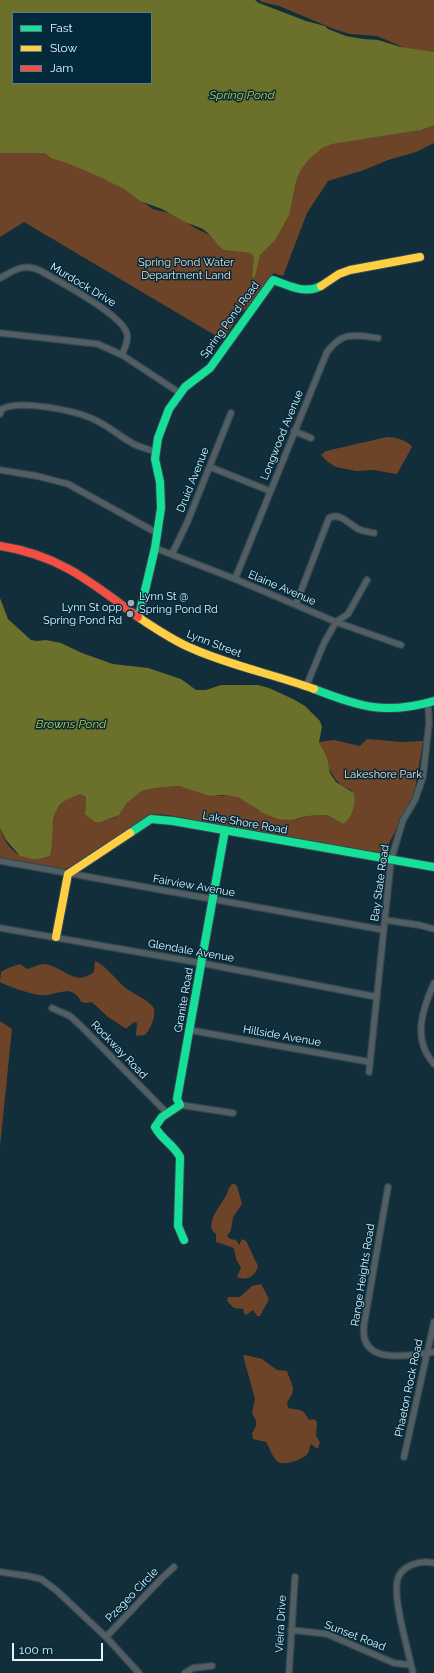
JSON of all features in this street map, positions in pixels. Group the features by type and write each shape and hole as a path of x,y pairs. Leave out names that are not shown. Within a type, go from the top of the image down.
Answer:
{"street":[{"name":"Spring Pond Road","path":"139,616 155,548 161,508 160,482 155,459 158,438 169,409 180,393 185,387 210,368 273,280 290,286 311,290 339,274 365,266 383,264 409,257 420,257"},
{"name":"Murdock Drive","path":"0,278 21,267 30,267 104,309 115,317 126,329 128,340 122,355"},
{"path":"0,333 98,344 122,355 180,393"},
{"name":"Longwood Avenue","path":"235,579 321,363 336,341 347,336 378,338"},
{"path":"0,414 2,409 8,405 36,406 77,412 99,421 137,446 156,452"},
{"name":"Druid Avenue","path":"172,554 187,523 231,413"},
{"path":"294,431 310,438"},
{"path":"210,467 270,491"},
{"path":"0,470 37,476 68,484 158,533"},
{"path":"296,604 329,518 339,517 360,530 374,533"},
{"name":"Lynn Street","path":"0,546 14,547 47,557 80,574 167,636 197,651 306,687 352,704 386,709 431,702"},
{"name":"Elaine Avenue","path":"155,548 235,579 336,622 401,645"},
{"path":"306,687 324,643 336,622 348,614 367,580"},
{"name":"Bay State Road","path":"369,1072 392,860 403,820 415,800 423,777 431,702"},
{"name":"Lake Shore Road","path":"68,874 96,857 151,818 434,867"},
{"name":"Granite Road","path":"180,1105 177,1099 225,830"},
{"name":"Fairview Avenue","path":"0,861 384,930"},
{"path":"56,937 68,874"},
{"path":"385,920 419,925 434,929"},
{"name":"Glendale Avenue","path":"0,928 201,963 377,997"},
{"path":"434,983 424,1005 420,1028 424,1049 434,1064"},
{"name":"Rockway Road","path":"52,1008 70,1016 81,1026 167,1113"},
{"name":"Hillside Avenue","path":"189,1030 370,1062"},
{"path":"184,1240 178,1226 180,1163 178,1152 172,1144 156,1131 156,1123 167,1113 180,1105 232,1113"},
{"name":"Range Heights Road","path":"388,1187 364,1325 365,1337 371,1348 384,1356 434,1352"},
{"name":"Phaeton Rock Road","path":"404,1457 434,1322"},
{"path":"412,1673 398,1600 398,1581 401,1573 410,1565 421,1562 434,1563"},
{"name":"Pzegeo Circle","path":"106,1637 174,1567"},
{"path":"0,1572 41,1579 56,1590 106,1637 139,1673"},
{"name":"Vieira Drive","path":"289,1673 295,1577"},
{"name":"Sunset Road","path":"291,1630 327,1634 394,1663 411,1665"},
{"path":"185,1673 193,1668 212,1666"}],"green space":[{"path":"259,0 434,0 434,53 405,48 377,36 350,34 334,29 279,6"},
{"name":"Spring Pond Water Department Land","path":"434,122 434,143 416,152 328,181 307,213 283,276 273,273 267,289 240,314 223,340 24,222 0,237 0,149 50,153 86,168 121,187 153,209 173,214 197,229 212,236 295,167 326,145 346,140 425,129"},
{"path":"387,437 401,440 408,443 412,447 397,474 373,470 356,471 336,467 321,455 326,451"},
{"name":"Lakeshore Park","path":"367,739 402,742 423,741 414,795 384,853 323,844 168,815 153,814 144,818 104,848 82,862 61,870 0,858 0,828 5,840 13,851 22,856 46,858 56,810 65,800 80,794 86,797 85,812 101,822 115,817 127,803 142,791 155,788 179,786 217,796 232,795 244,799 257,810 298,819 307,816 327,815 343,824 352,813 354,805 351,790 338,782 330,770 319,742 334,740 360,746"},
{"path":"95,961 103,966 127,989 153,1006 154,1012 151,1027 145,1035 136,1036 137,1023 134,1022 125,1028 108,1017 92,1002 81,1002 73,992 68,991 39,995 19,990 0,982 1,972 20,964 27,969 41,964 50,965 74,977 80,978 94,972"},
{"path":"0,1021 12,1029 0,1146"},
{"path":"232,1184 237,1186 242,1204 233,1217 231,1230 227,1236 230,1239 236,1240 239,1245 242,1239 246,1241 258,1266 253,1275 249,1278 237,1277 241,1268 236,1259 234,1249 216,1242 216,1234 212,1230 211,1226 214,1215"},
{"path":"261,1284 269,1299 260,1316 257,1316 253,1310 246,1315 243,1309 234,1308 227,1301 228,1297 240,1297 252,1286"},
{"path":"245,1355 262,1359 277,1370 287,1371 293,1386 292,1393 287,1402 288,1408 300,1410 309,1420 314,1419 317,1422 316,1436 320,1442 318,1448 311,1444 309,1452 304,1457 288,1463 282,1463 276,1460 266,1442 253,1439 252,1434 256,1426 256,1421 252,1413 255,1399 243,1356"}],"water":[{"name":"Spring Pond","path":"0,0 255,0 259,3 306,21 325,26 328,29 346,36 378,40 401,47 434,52 434,125 421,130 332,144 322,148 308,160 300,171 296,181 289,215 275,240 260,255 255,276 252,278 254,257 251,253 224,250 203,229 185,222 162,209 140,201 124,189 100,177 51,158 45,153 0,153"},
{"name":"Browns Pond","path":"0,598 8,619 31,640 46,640 61,643 82,653 113,664 148,668 181,679 196,690 206,690 221,685 258,685 269,688 305,706 320,721 322,727 319,742 327,758 330,773 336,782 354,793 354,806 349,819 343,824 327,815 307,816 292,820 278,819 263,813 238,797 224,795 210,796 179,786 155,788 142,791 127,803 119,815 101,822 95,822 85,814 86,797 80,794 63,802 55,813 50,855 39,859 31,859 20,856 6,840 0,828"}],"traffic: fast":[{"path":"139,616 155,548 161,508 160,482 155,459 158,438 169,409 185,387 210,368 273,280 297,288 309,290 321,286"},
{"path":"314,689 345,700 373,707 401,708 434,701"},
{"path":"130,833 151,819 173,821 434,867"},
{"path":"184,1240 178,1226 180,1157 155,1127 162,1117 180,1105 177,1099 225,830"}],"traffic: slow":[{"path":"321,286 339,274 350,270 420,257"},
{"path":"138,617 164,634 191,648 237,665 314,689"},
{"path":"56,937 68,874 130,833"}],"traffic: jam":[{"path":"0,546 21,550 57,563 105,592 138,617"}],"place":[{"name":"Lynn St @ Spring Pond Rd","path":"131,603"},
{"name":"Lynn St opp Spring Pond Rd","path":"130,614"}]}
